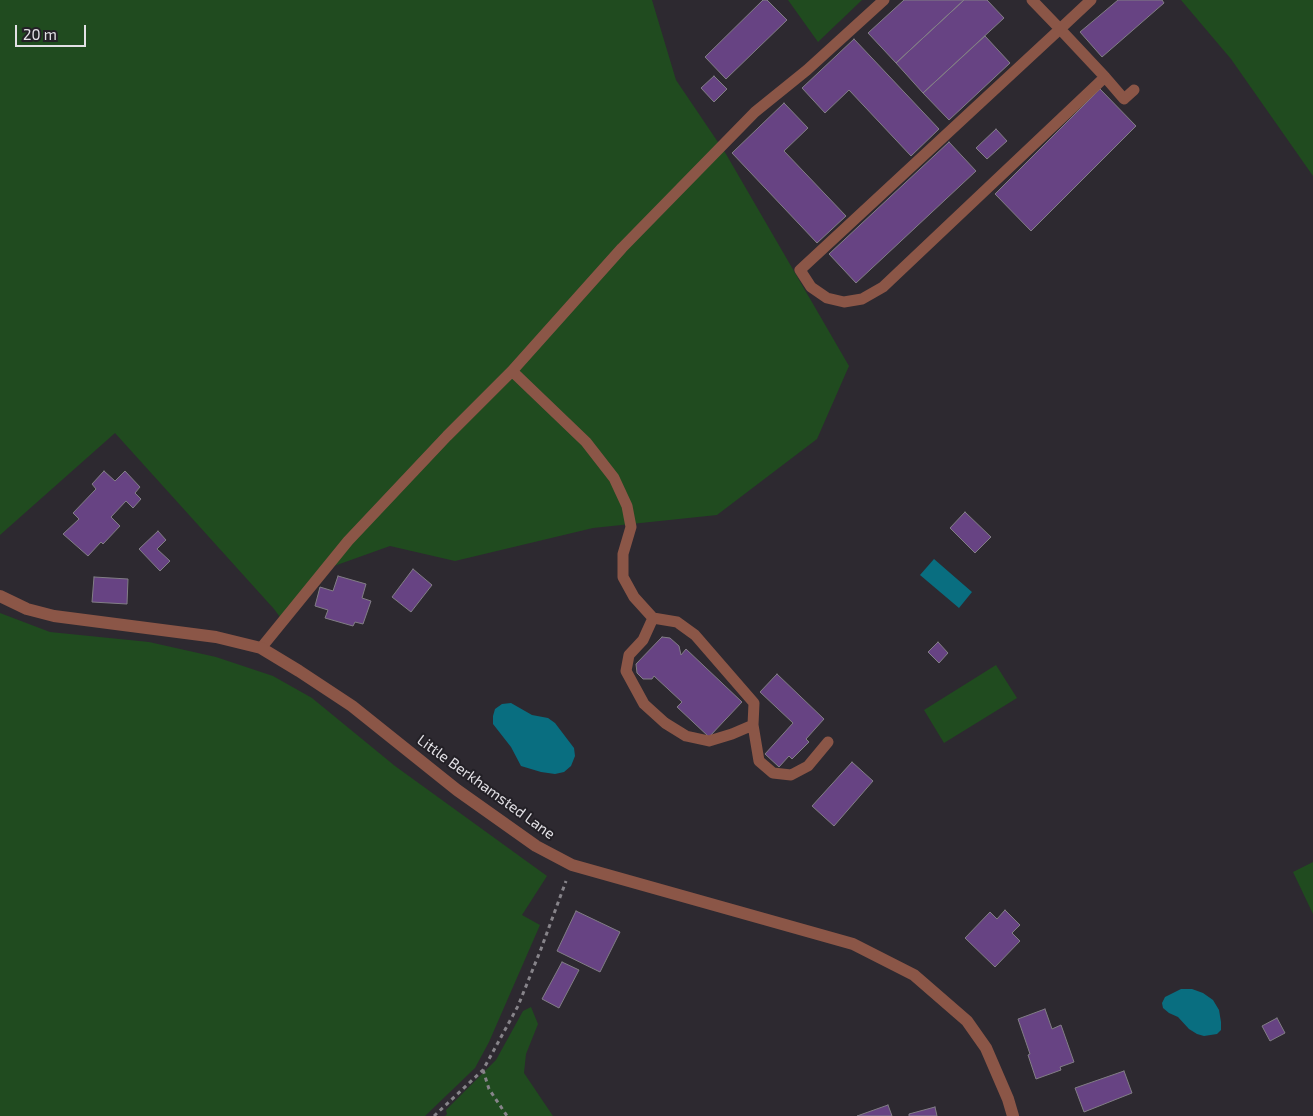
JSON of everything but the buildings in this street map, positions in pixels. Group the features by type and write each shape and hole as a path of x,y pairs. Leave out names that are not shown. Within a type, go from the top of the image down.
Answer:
{"street":[{"name":"Little Berkhamsted Lane","path":"0,596 27,609 54,616 216,637 261,648 352,706 457,790 536,846 572,865 853,944 914,975 967,1021 986,1048 1008,1099 1013,1116"}],"lane":[{"path":"261,648 348,541 447,436 512,372 622,248 755,112 807,70 884,0"},
{"path":"1032,0 1124,99 1134,90"},
{"path":"1091,0 800,270 811,287 827,298 844,302 862,299 883,287 1105,78"},
{"path":"512,372 586,442 614,478 627,506 631,527 623,554 623,577 634,597 653,618 677,622 695,635 754,703 753,725 759,761 772,772 791,775 808,766 828,742"},
{"path":"653,618 643,640 628,655 626,671 644,704 665,723 686,736 709,741 753,725"}],"path":[{"path":"434,1116 484,1070 518,1006 542,949 572,865"},
{"path":"484,1070 490,1089 507,1116"}],"green space":[{"path":"0,0 652,0 676,80 726,154 849,366 817,439 717,515 593,528 455,561 390,546 334,566 286,625 274,609 115,433 0,535"},
{"path":"788,0 862,0 818,42"},
{"path":"1181,0 1313,0 1313,176 1231,59"},
{"path":"0,613 50,632 149,642 216,657 273,676 312,698 395,766 547,876 522,915 540,925 489,1042 475,1068 425,1116 0,1116"},
{"path":"996,665 1017,698 944,743 924,710"},
{"path":"1313,862 1313,914 1293,872"},
{"path":"531,1007 538,1024 526,1054 524,1073 553,1116 445,1116 447,1114 446,1110 496,1060 523,1011"}],"water":[{"path":"934,559 972,592 959,608 920,575"},
{"path":"511,703 532,715 548,718 555,723 574,748 575,756 571,766 564,772 555,774 521,766 511,747 493,724 495,709 502,704"},
{"path":"1181,989 1192,989 1203,993 1213,1000 1219,1010 1221,1022 1221,1030 1217,1034 1204,1036 1197,1034 1189,1029 1178,1017 1163,1008 1162,1003 1165,997"}]}
